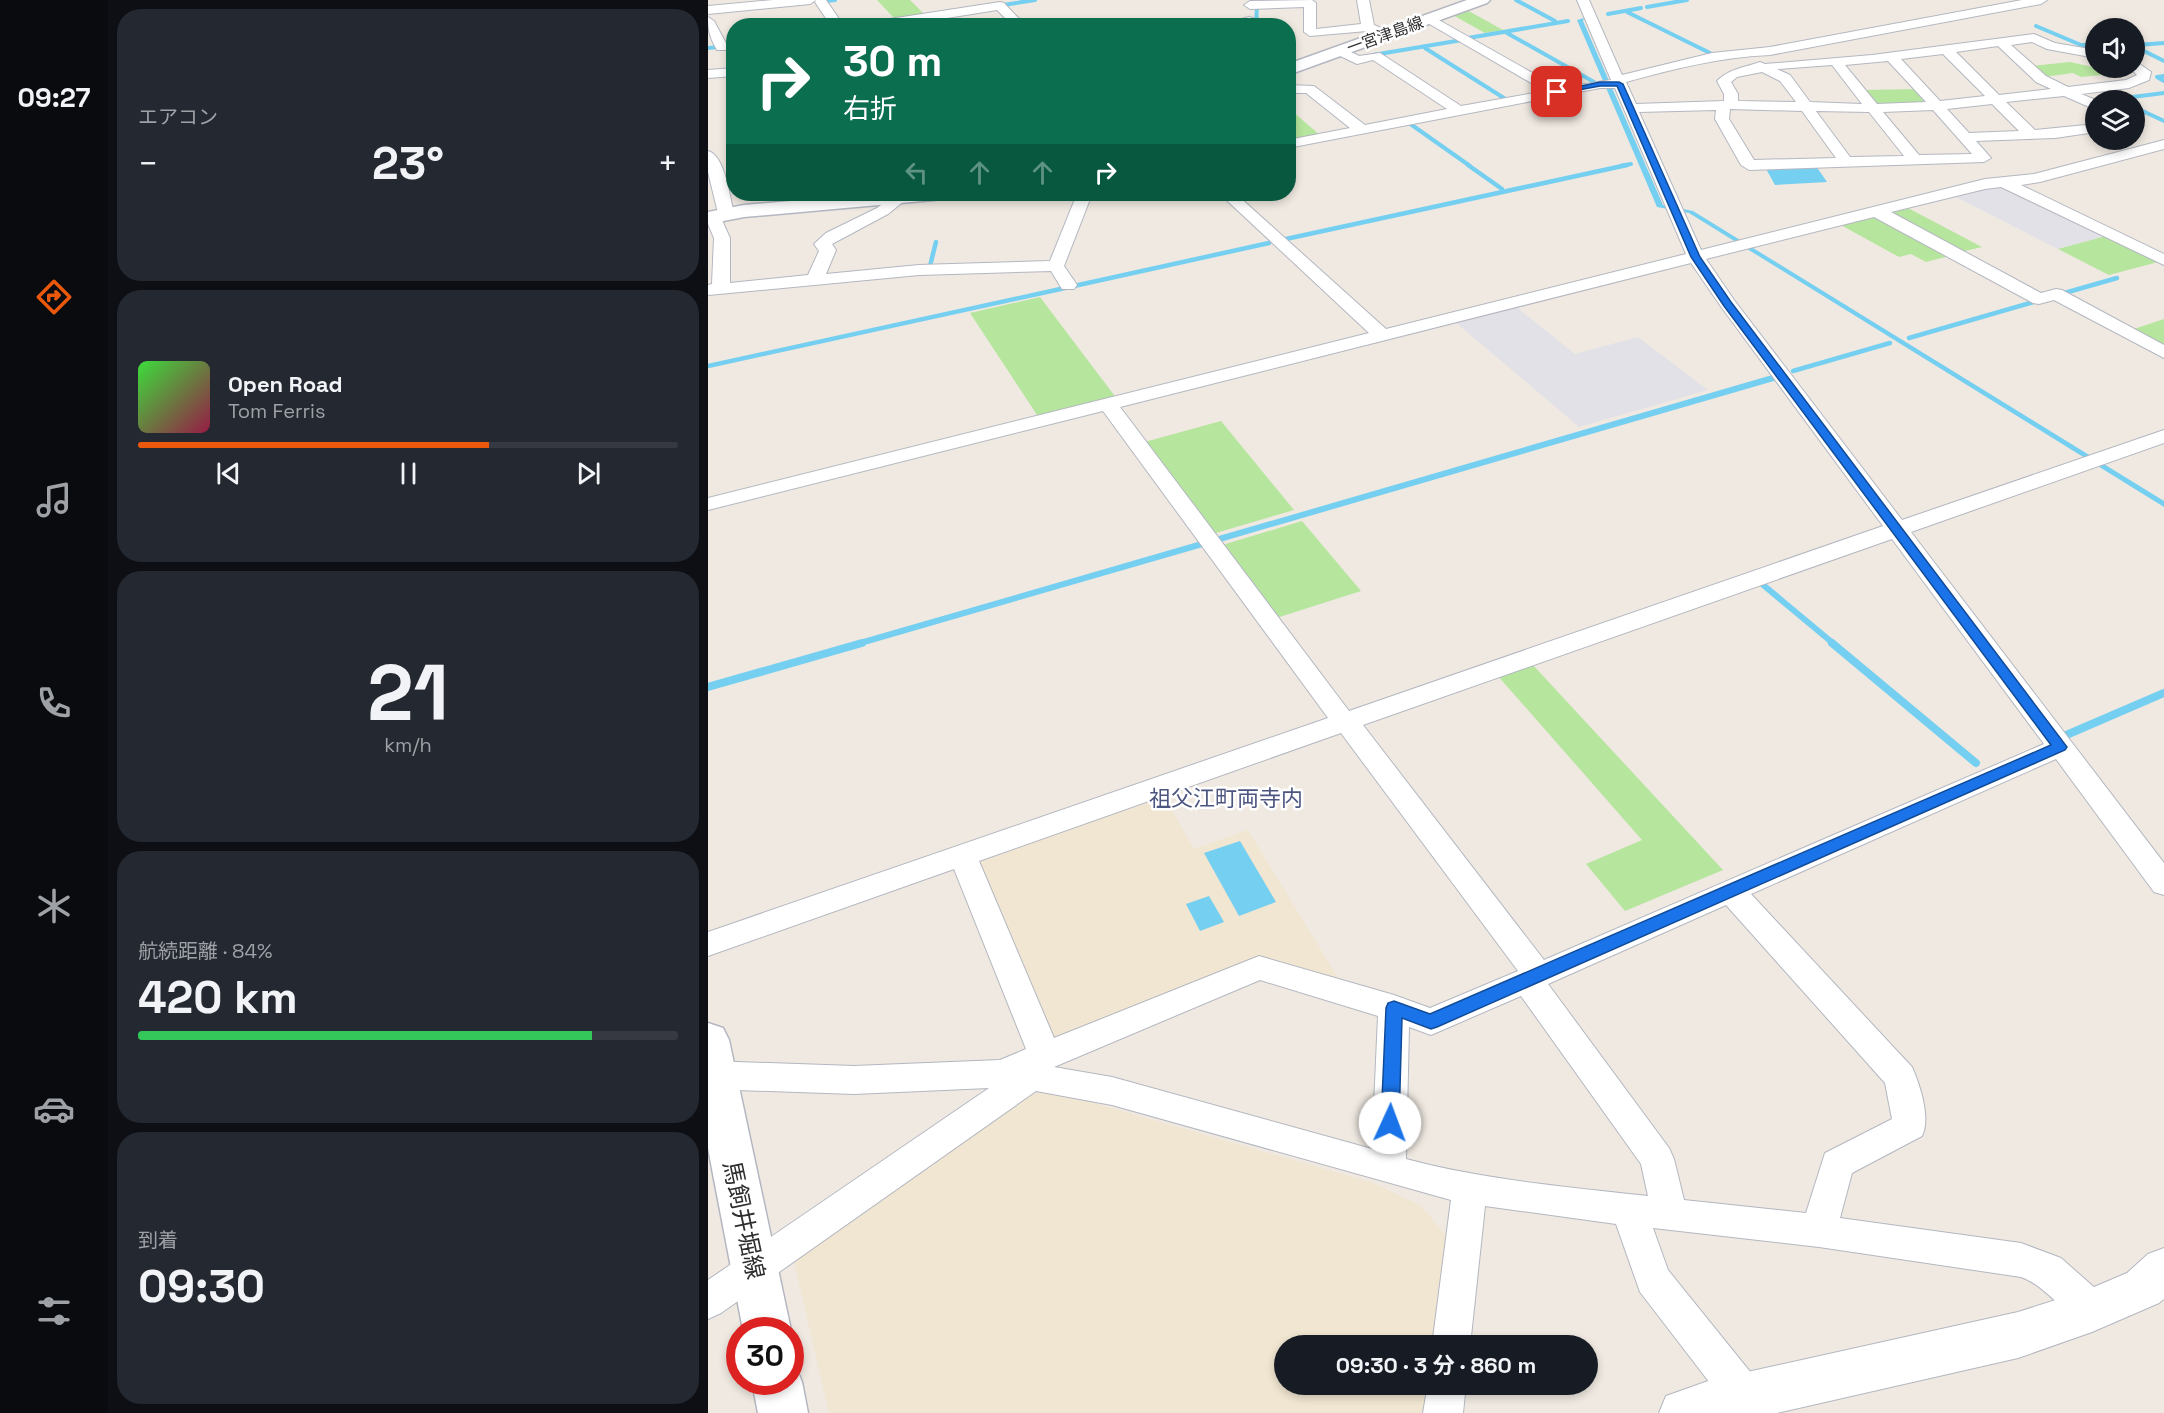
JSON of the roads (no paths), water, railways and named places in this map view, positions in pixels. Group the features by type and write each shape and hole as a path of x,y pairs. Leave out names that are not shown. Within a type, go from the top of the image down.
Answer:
{"main road":[{"name":"一宮津島線","path":"1296,67 1482,0"},
{"path":"716,216 853,201"},
{"name":"馬飼井堀線","path":"710,1063 764,1317"},
{"path":"780,1395 783,1413"}],"street":[{"path":"1363,0 1368,27"},
{"path":"1583,0 1590,16 1608,81 1630,108 1695,257 2164,884"},
{"path":"1296,142 1557,92 1729,52 1770,51 2015,2 2041,0"},
{"path":"708,10 816,1 831,18"},
{"path":"1249,18 1249,2 1310,3 1310,32 1368,27 1390,33"},
{"path":"921,18 1000,6 1012,18"},
{"path":"940,15 943,18"},
{"path":"1573,19 1590,16"},
{"path":"1431,19 1557,92"},
{"path":"708,21 726,44"},
{"path":"1892,57 1984,158 1749,165 1722,119 1731,94 1725,81 1728,77 1763,68 1795,63 1892,57 1945,48 2034,38 2052,46 2085,52"},
{"path":"2001,42 2041,79 2085,100"},
{"path":"708,50 726,47"},
{"path":"1945,48 2031,135"},
{"path":"1341,51 1357,60 1375,56 1459,111"},
{"path":"1729,52 1785,78 1846,162"},
{"path":"1835,61 1916,160"},
{"path":"708,74 726,73"},
{"path":"1630,108 1727,105 1873,108 1937,106 2136,82 2142,78"},
{"path":"1296,89 1309,89 1362,130"},
{"path":"1965,137 2055,134 2085,130"},
{"path":"708,504 1985,183 2034,179 2157,146"},
{"path":"708,155 713,161 716,216 722,238 715,290 815,278 919,270 1056,266"},
{"path":"2002,182 2164,260"},
{"path":"815,278 828,250 822,244 834,233 874,216 899,201"},
{"path":"1056,266 1082,201"},
{"path":"1235,201 1382,335"},
{"path":"1876,211 2039,300 2056,294 2164,352"},
{"path":"1056,266 1068,285"},
{"path":"1108,404 1345,721 1533,978 1657,1159 1669,1212"},
{"path":"708,944 2164,436"},
{"path":"708,1301 755,1270 1027,1068 1258,968 1394,1008 1431,1022 2060,747"},
{"path":"962,855 1027,1068"},
{"path":"1730,891 1900,1077 1910,1126 1836,1164 1819,1231"},
{"path":"1388,1169 1394,1008"},
{"path":"710,1063 854,1080 1027,1068 1434,1182 1527,1198 1669,1212 2020,1260 2048,1270 2092,1310"},
{"path":"1452,1335 1470,1188"},
{"path":"1628,1208 1653,1280 1751,1405"},
{"path":"1683,1413 1751,1405 2018,1335 2092,1310 2143,1288 2164,1269"},
{"path":"1443,1413 1445,1395"}],"water":[{"path":"1584,18 1583,21 1663,205 1693,211 2164,501 2164,507 1689,213 1657,207 1577,20"},
{"path":"1816,166 1827,182 1775,185 1765,167"},
{"path":"1240,841 1276,902 1239,916 1204,853"},
{"path":"1209,896 1224,922 1200,931 1186,904"}],"waterway":[{"path":"818,2 835,0"},
{"path":"1003,5 1035,0"},
{"path":"1516,0 1555,21"},
{"path":"1647,7 1687,0"},
{"path":"1256,18 1257,6"},
{"path":"1608,14 1641,8"},
{"path":"1627,12 1710,53"},
{"path":"1468,38 1568,21"},
{"path":"2036,26 2085,45"},
{"path":"1507,33 1594,82"},
{"path":"1373,55 1462,40"},
{"path":"2145,44 2164,43"},
{"path":"708,48 718,47"},
{"path":"1425,48 1507,100"},
{"path":"2145,52 2164,61"},
{"path":"2164,76 2157,77 2164,81"},
{"path":"2145,95 2164,93"},
{"path":"2145,112 2164,121"},
{"path":"1409,123 1470,166"},
{"path":"1620,166 1631,164"},
{"path":"1468,165 1502,189"},
{"path":"1286,239 1627,165"},
{"path":"930,266 936,242"},
{"path":"1074,286 1269,243"},
{"path":"2061,294 2117,278"},
{"path":"708,366 1065,288"},
{"path":"1909,338 2037,301"},
{"path":"1793,371 1890,343"},
{"path":"1216,540 1773,378"},
{"path":"857,644 1202,544"},
{"path":"1762,584 1834,644"},
{"path":"708,687 862,643"},
{"path":"1832,643 1976,763"},
{"path":"2064,736 2164,693"}],"district":[{"name":"祖父江町両寺内","path":"1226,798"}]}
